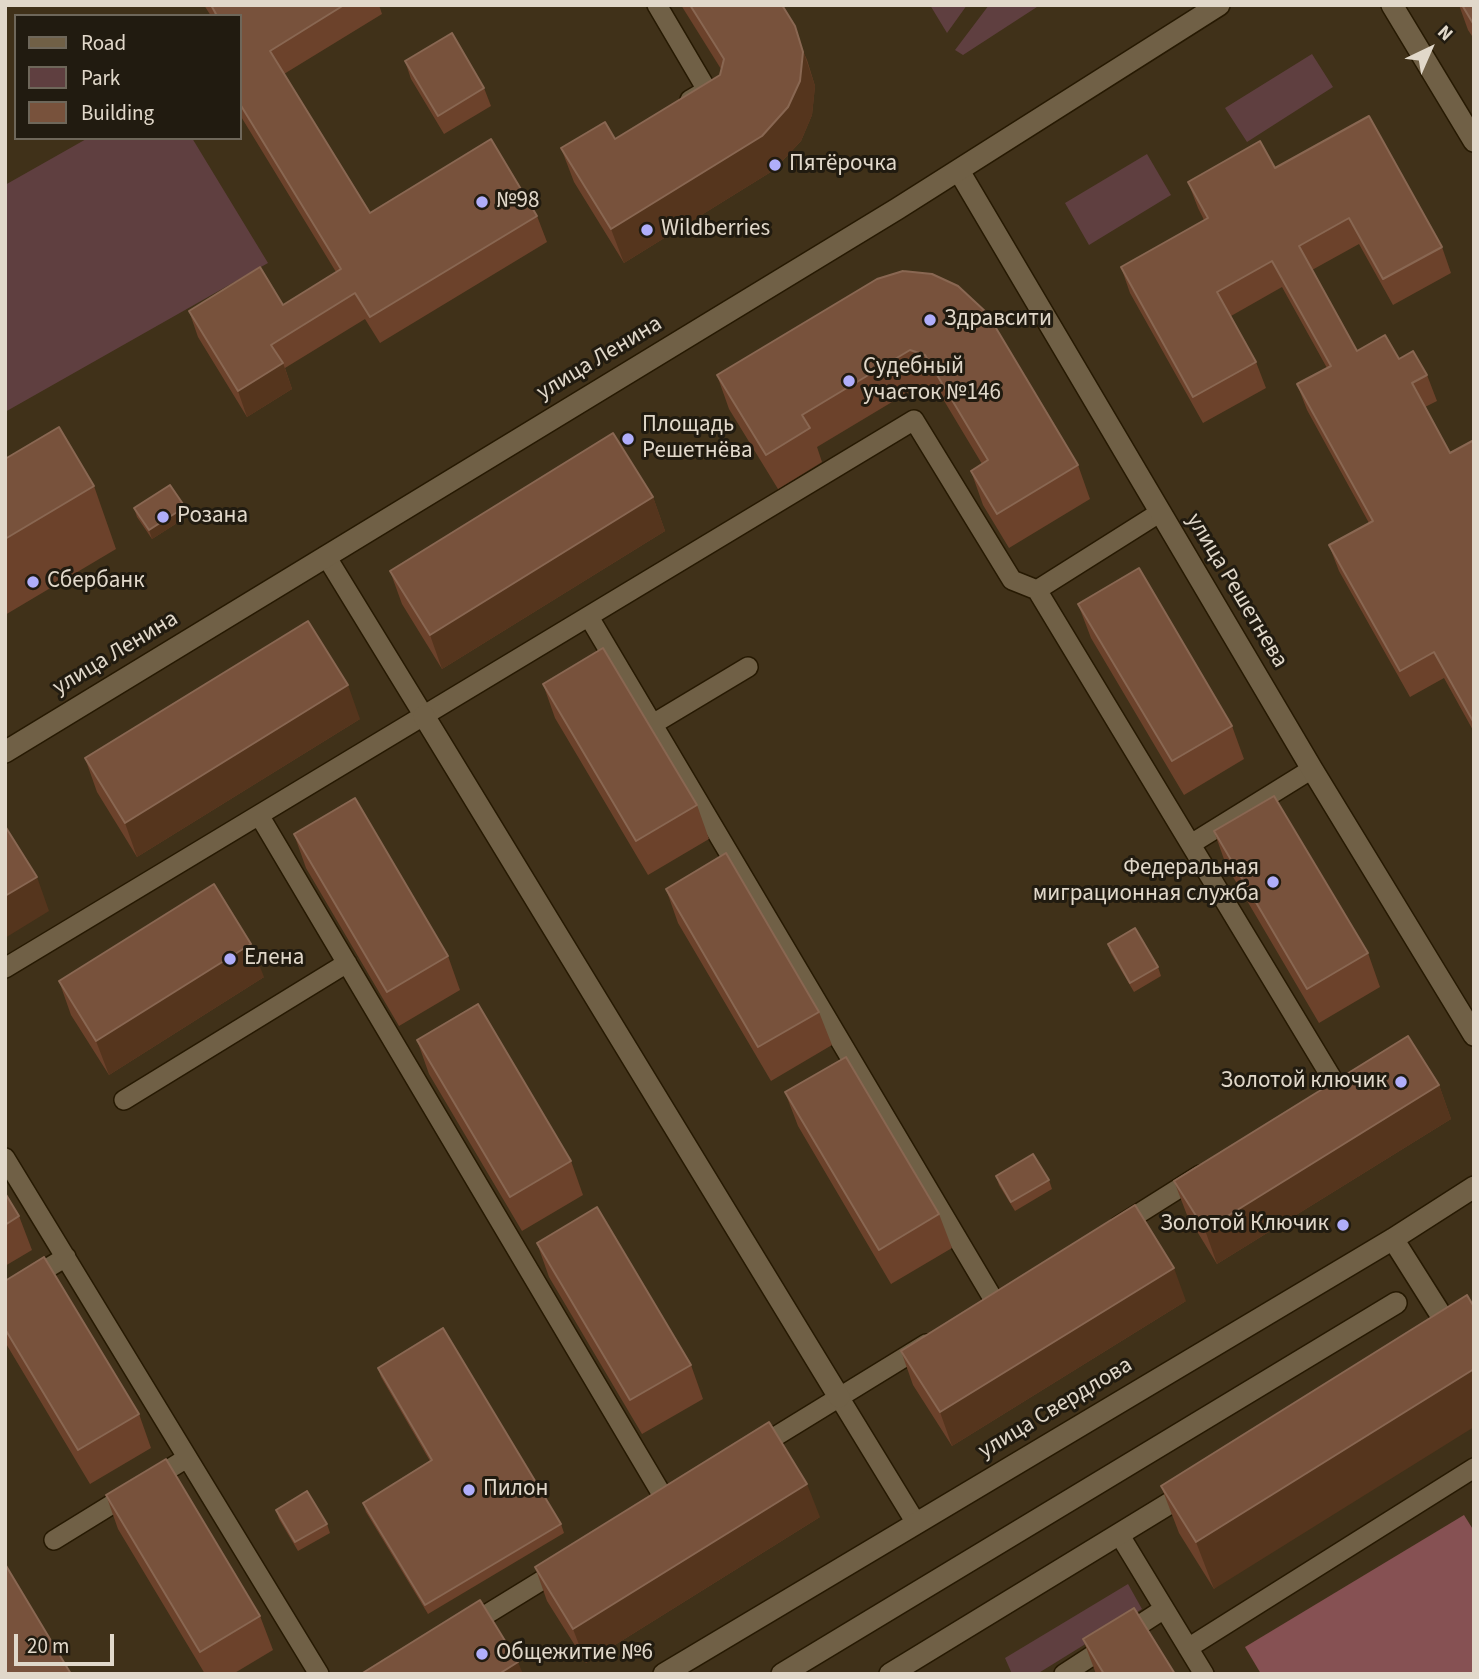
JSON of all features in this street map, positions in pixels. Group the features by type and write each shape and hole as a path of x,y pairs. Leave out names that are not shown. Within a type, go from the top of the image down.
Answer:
{"street":[{"name":"улица Ленина","path":"5,752 959,171 1219,5"},
{"path":"1392,5 1474,141"},
{"name":"улица Решетнева","path":"959,171 1159,513 1474,1035"},
{"path":"424,716 839,1398"},
{"name":"улица Свердлова","path":"664,1674 1393,1239 1474,1187"},
{"path":"1393,1239 1457,1322 1427,1346"},
{"path":"782,1674 1396,1303"},
{"path":"890,1674 1214,1476"}],"lane":[{"path":"657,5 707,90 673,110"},
{"path":"5,968 914,420 1012,580 1037,590 1339,1090 1316,1104"},
{"path":"1037,590 1159,513"},
{"path":"326,556 424,716"},
{"path":"589,617 995,1302"},
{"path":"653,724 748,667"},
{"path":"1191,844 1312,769"},
{"path":"259,815 667,1503"},
{"path":"124,1100 347,963"},
{"path":"5,1158 319,1674"},
{"path":"1097,1239 1212,1168"},
{"path":"5,1294 65,1257"},
{"path":"735,1461 938,1337"},
{"path":"839,1398 916,1523"},
{"path":"54,1540 187,1458"},
{"path":"1188,1648 1474,1468"},
{"path":"1119,1534 1204,1674"},
{"path":"444,1640 577,1559"},
{"path":"1064,1674 1164,1609"}],"green space":[{"path":"930,5 967,5 947,33"},
{"path":"989,5 1040,5 963,55 955,50"},
{"path":"1312,54 1333,87 1247,142 1225,108"},
{"path":"84,140 193,140 268,263 5,412 5,185"},
{"path":"1147,154 1171,195 1089,245 1065,203"},
{"path":"1128,1584 1142,1609 1037,1674 1012,1674 1005,1658"}],"shaded area":[{"path":"1464,1515 1474,1531 1474,1674 1261,1674 1245,1647"}],"building":[{"name":"№98","path":"211,5 344,5 270,51 370,213 491,139 537,216 370,317 355,293 271,345 283,363 238,391 189,311 260,267 283,305 341,269 242,107 242,14 216,14"},
{"path":"690,5 782,5 795,26 803,52 800,81 788,107 762,136 611,229 561,148 605,122 615,139 720,75 724,59"},
{"path":"1462,5 1474,5 1474,25"},
{"path":"452,33 484,88 438,116 405,61"},
{"path":"1369,116 1442,247 1383,279 1349,218 1299,246 1357,351 1385,335 1399,359 1413,351 1427,375 1412,383 1450,453 1474,440 1474,723 1434,652 1400,671 1329,545 1373,521 1297,384 1331,366 1272,261 1217,292 1256,362 1193,397 1121,267 1208,218 1188,182 1260,141 1275,168"},
{"path":"903,271 932,274 958,286 987,313 1078,465 997,514 971,471 988,460 925,355 910,350 802,415 810,428 766,455 717,375 877,279"},
{"path":"59,427 94,486 5,539 5,459"},
{"path":"613,433 653,497 430,635 390,571"},
{"name":"Розана","path":"170,485 185,507 149,530 134,508"},
{"path":"1139,568 1232,726 1172,761 1078,604"},
{"path":"308,621 348,685 125,823 85,758"},
{"path":"603,648 697,805 636,841 543,684"},
{"path":"1274,796 1368,953 1307,989 1214,831"},
{"path":"355,798 448,956 387,992 294,834"},
{"path":"5,826 37,877 5,896"},
{"path":"726,853 819,1012 758,1047 666,889"},
{"path":"214,884 251,944 96,1041 59,981"},
{"path":"1135,928 1158,967 1130,983 1108,944"},
{"path":"478,1004 571,1161 510,1197 417,1040"},
{"path":"1408,1036 1439,1085 1205,1230 1174,1181"},
{"path":"846,1057 939,1214 879,1250 785,1092"},
{"path":"1033,1154 1049,1180 1011,1202 996,1176"},
{"path":"5,1193 19,1216 5,1225"},
{"path":"1135,1205 1174,1268 940,1412 901,1351"},
{"path":"597,1207 691,1365 630,1400 537,1243"},
{"path":"44,1257 139,1414 78,1450 5,1329 5,1281"},
{"path":"1467,1295 1474,1307 1474,1369 1196,1542 1161,1486"},
{"name":"Пилон","path":"443,1328 561,1524 425,1605 363,1503 432,1460 378,1368"},
{"path":"769,1422 807,1484 573,1629 535,1567"},
{"path":"166,1459 260,1616 200,1652 106,1495"},
{"path":"307,1491 327,1524 295,1542 276,1510"},
{"path":"5,1564 71,1674 5,1674"},
{"path":"480,1600 518,1662 499,1674 361,1674"},
{"path":"1134,1608 1175,1674 1104,1674 1083,1639"}],"place":[{"name":"Пятёрочка","path":"775,165"},
{"name":"№98","path":"482,202"},
{"name":"Wildberries","path":"647,230"},
{"name":"Здравсити","path":"930,320"},
{"name":"Судебный участок №146","path":"849,381"},
{"name":"Площадь Решетнёва","path":"628,439"},
{"name":"Розана","path":"163,517"},
{"name":"Сбербанк","path":"33,582"},
{"name":"Федеральная миграционная служба","path":"1273,882"},
{"name":"Елена","path":"230,959"},
{"name":"Золотой ключик","path":"1401,1082"},
{"name":"Золотой Ключик","path":"1343,1225"},
{"name":"Пилон","path":"469,1490"},
{"name":"Общежитие №6","path":"482,1654"}]}
